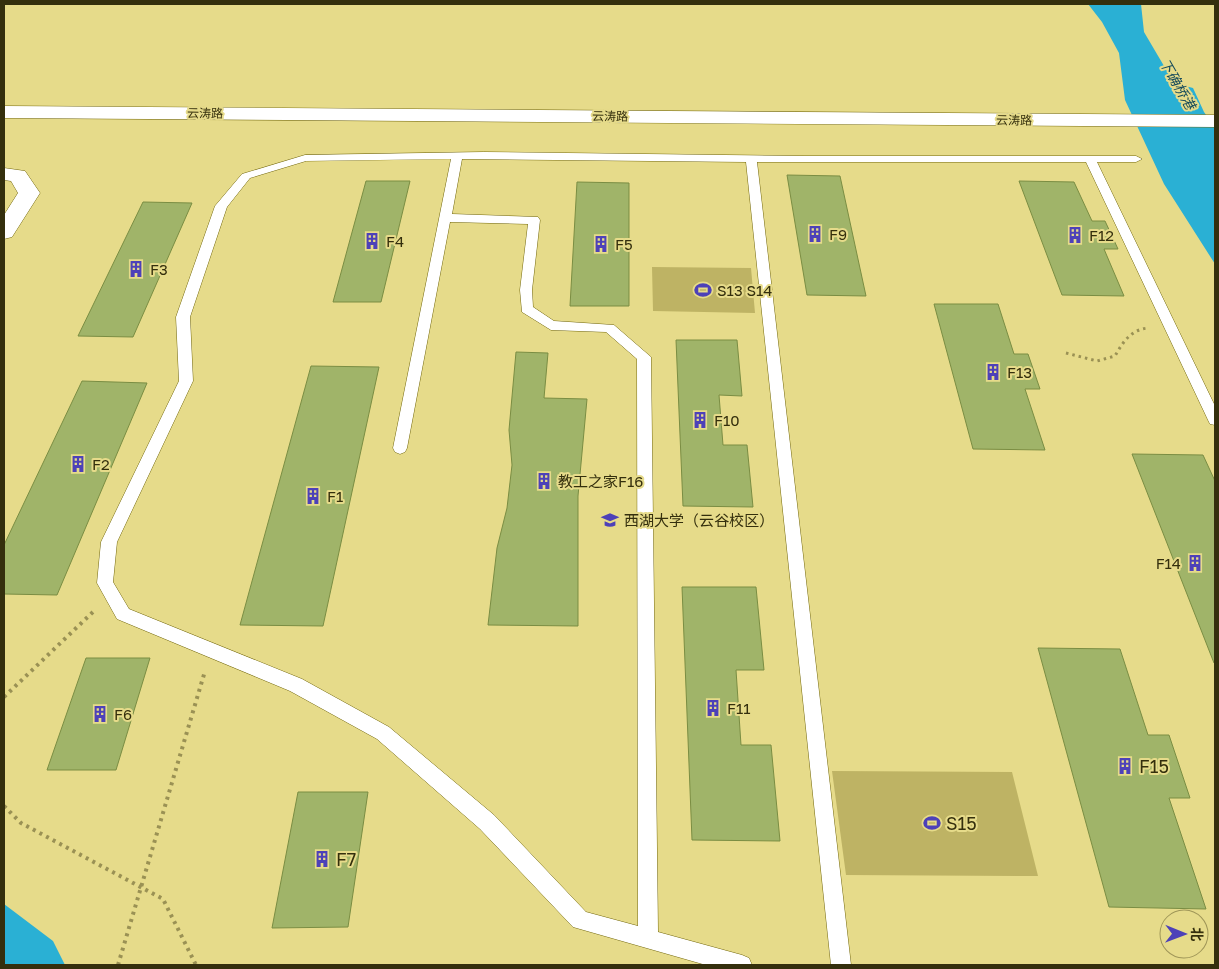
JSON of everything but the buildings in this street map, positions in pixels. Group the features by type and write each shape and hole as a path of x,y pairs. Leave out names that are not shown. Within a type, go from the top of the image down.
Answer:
{"street":[{"name":"云涛路","path":"4,102 1127,115 1215,121"},
{"name":"云涛路","path":"4,112 1127,115 1215,109"},
{"path":"4,174 18,176 29,193 4,232"}],"lane":[{"path":"400,448 458,156"},
{"path":"742,965 580,920 487,822 383,733 296,685 123,614 106,583 109,542 186,381 183,317 220,206 246,176 305,158 458,156 1136,159"},
{"path":"751,158 841,965"},
{"path":"1090,159 1215,420"},
{"path":"445,218 534,220 526,290 527,309 551,325 608,328 644,357 648,940"}],"path":[{"path":"1066,353 1097,361 1114,356 1125,339 1140,328 1172,329"},
{"path":"4,697 112,594"},
{"path":"118,965 211,650"},
{"path":"4,806 20,823 163,899 196,965"}],"shaded area":[{"name":"S13 S14","path":"652,267 751,268 755,313 653,311"},
{"name":"S15","path":"832,771 1012,772 1038,876 846,875"}],"water":[{"path":"1088,4 1141,4 1144,32 1174,83 1193,88 1204,112 1215,128 1215,264 1164,184 1125,100 1119,53 1102,22"},
{"path":"4,904 53,941 65,965 4,965"}],"place":[{"name":"F9","path":"815,234"},
{"name":"F12","path":"1075,235"},
{"name":"F4","path":"372,241"},
{"name":"F5","path":"601,244"},
{"name":"F3","path":"136,269"},
{"name":"S13 S14","path":"703,290"},
{"name":"F13","path":"993,372"},
{"name":"F10","path":"700,420"},
{"name":"F2","path":"78,464"},
{"name":"教工之家F16","path":"544,481"},
{"name":"F1","path":"313,496"},
{"name":"西湖大学（云谷校区）","path":"610,520"},
{"name":"F14","path":"1195,563"},
{"name":"F11","path":"713,708"},
{"name":"F6","path":"100,714"},
{"name":"F15","path":"1125,766"},
{"name":"S15","path":"932,823"},
{"name":"F7","path":"322,859"}],"water label":[{"name":"下确桥港","path":"1178,84"}]}
